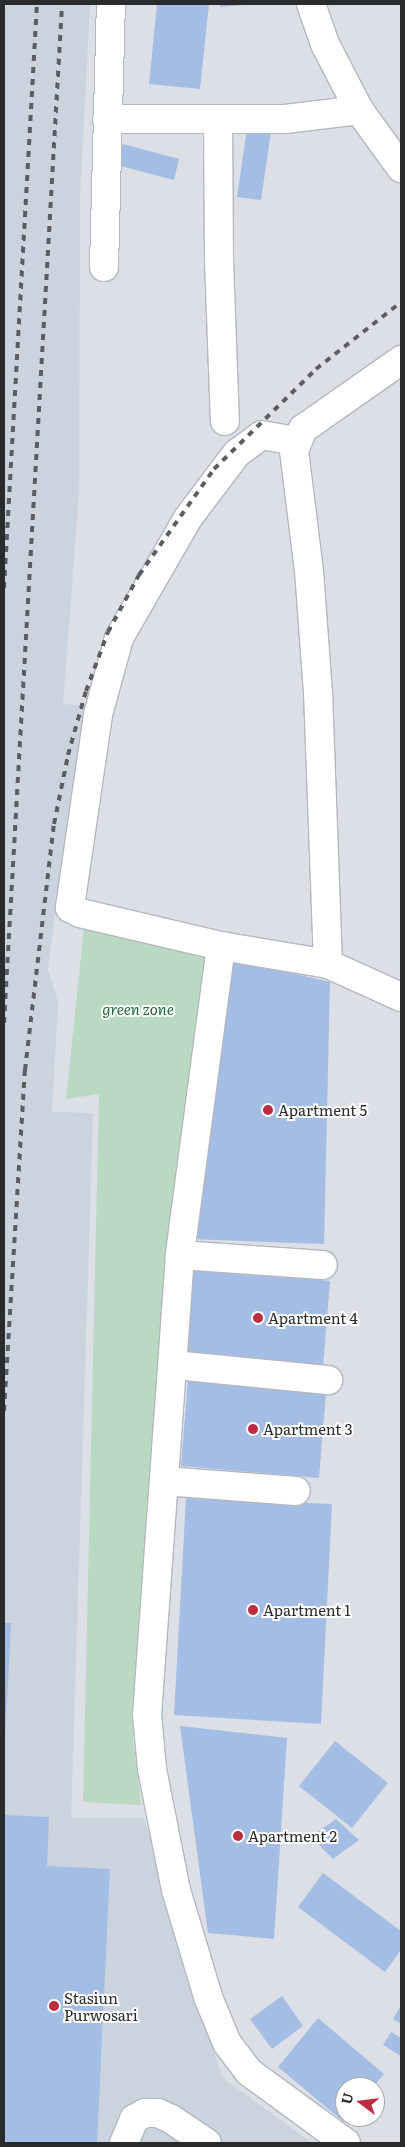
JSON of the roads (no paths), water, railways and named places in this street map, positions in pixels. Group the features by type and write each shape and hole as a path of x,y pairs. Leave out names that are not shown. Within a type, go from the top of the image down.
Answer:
{"street":[{"path":"104,267 111,4"},
{"path":"311,4 325,44 359,110 401,168"},
{"path":"107,119 285,119 359,110"},
{"path":"218,119 219,260 226,421"},
{"path":"328,964 318,694 309,571 294,451 302,429 401,360"},
{"path":"296,442 262,435 237,453 188,518 140,598 119,638 106,682 78,842 70,902 74,911 220,946 328,964 401,997"},
{"path":"220,946 180,1255 174,1365 147,1714 152,1769 176,1890 208,1997 227,2043 249,2072 346,2143"},
{"path":"180,1255 323,1265"},
{"path":"174,1365 328,1380"},
{"path":"164,1480 296,1491"},
{"path":"124,2143 134,2119 145,2113 158,2113 171,2119 207,2143"}],"railway":[{"path":"4,588 37,4"},
{"path":"4,1023 62,4"},
{"path":"4,1411 25,1070 54,824 68,755 86,691 108,632 139,575 214,469 316,369 401,302"}],"place":[{"name":"Apartment 5","path":"268,1110"},
{"name":"Apartment 4","path":"258,1318"},
{"name":"Apartment 3","path":"253,1429"},
{"name":"Apartment 1","path":"253,1610"},
{"name":"Apartment 2","path":"238,1836"},
{"name":"Stasiun Purwosari","path":"54,2006"}],"park label":[{"name":"green zone","path":"138,1009"}]}
